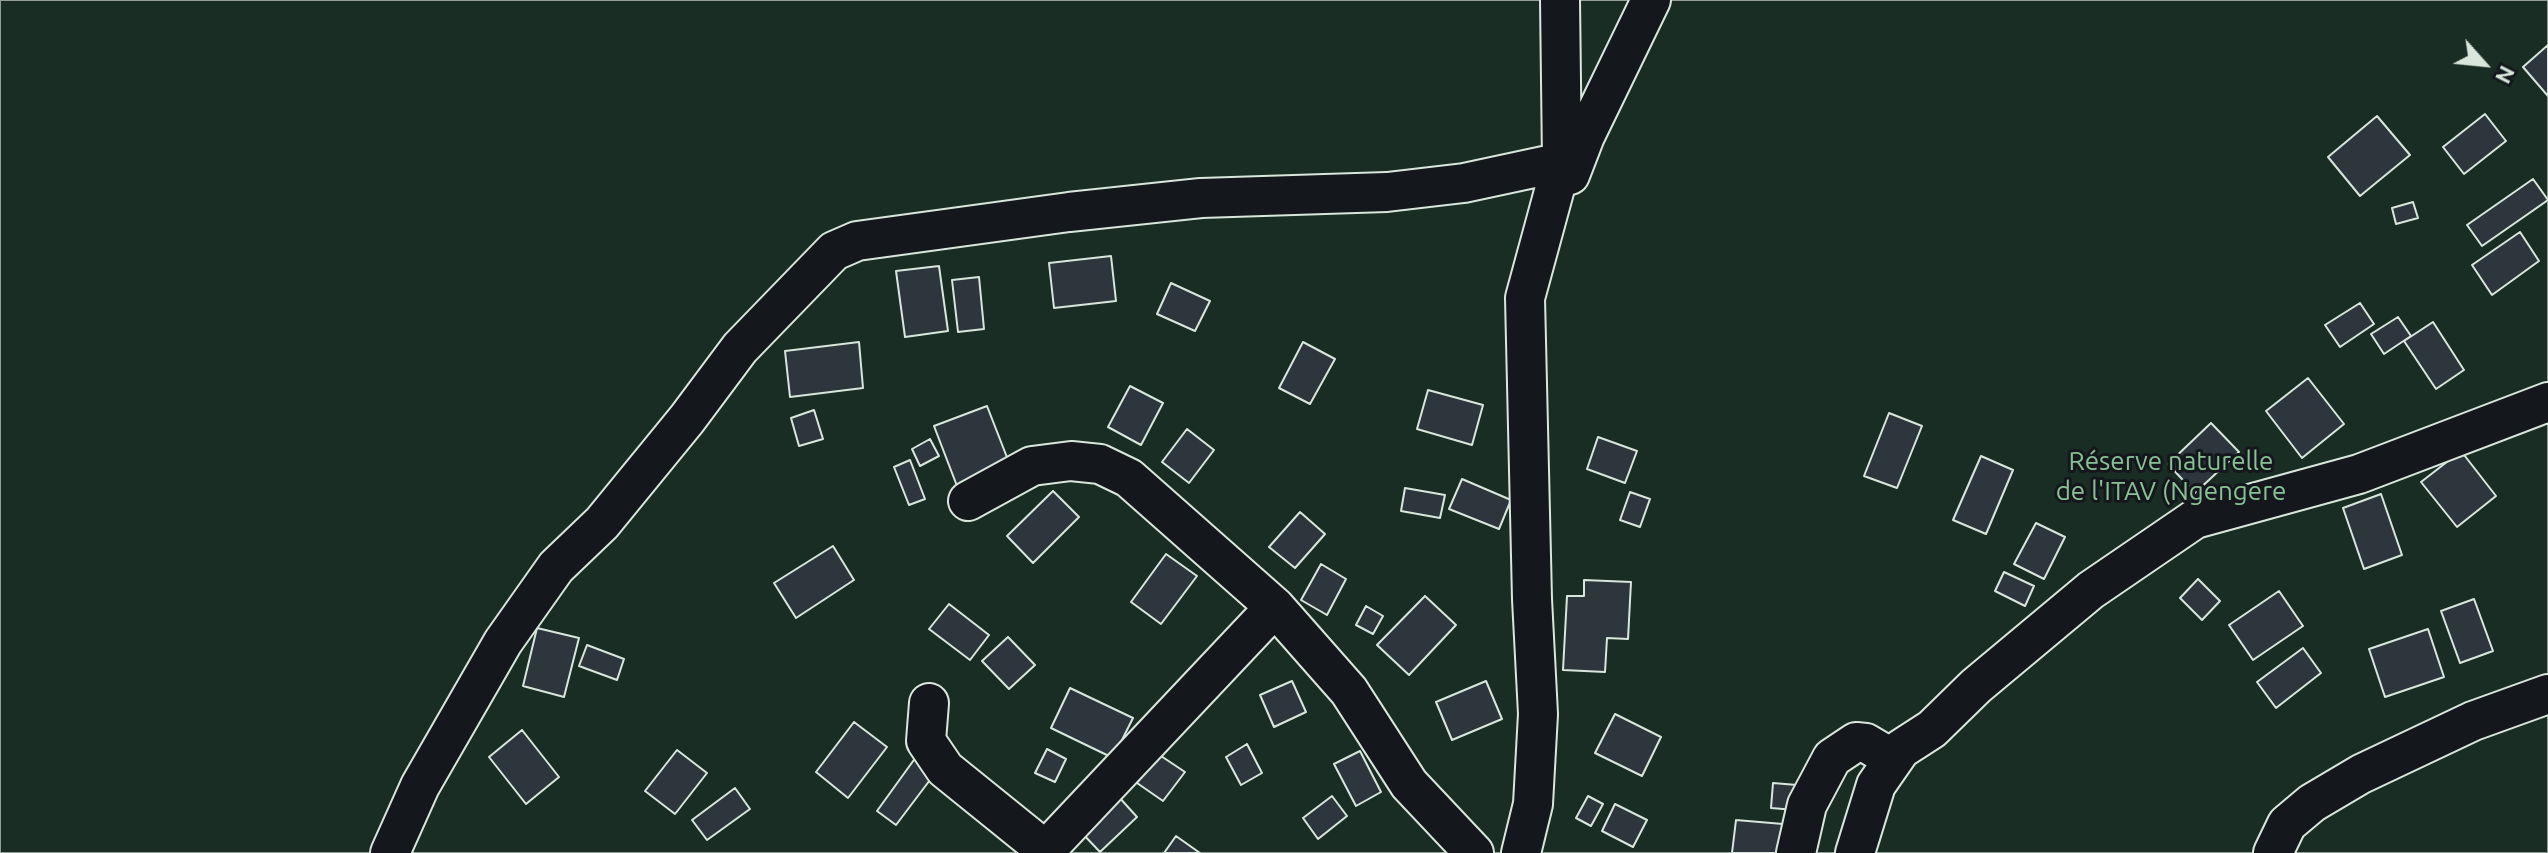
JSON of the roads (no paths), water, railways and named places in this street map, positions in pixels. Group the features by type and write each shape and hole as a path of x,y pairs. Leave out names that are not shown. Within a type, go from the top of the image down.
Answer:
{"street":[{"path":"1521,853 1533,804 1538,714 1532,599 1525,298 1562,162 1560,0"},
{"path":"1525,298 1585,136 1651,0"},
{"path":"390,853 420,786 503,642 556,567 602,523 740,348 834,251 857,241 1069,212 1201,198 1387,192 1464,183 1562,162"},
{"path":"1855,853 1876,785 1901,749 1932,729 1976,686 2091,590 2195,519 2359,474 2548,402"},
{"path":"968,501 1032,466 1071,461 1100,464 1129,478 1275,607 1349,691 1409,784 1474,853"},
{"path":"929,703 926,741 945,769 1046,852 1275,607"},
{"path":"2273,853 2287,824 2312,803 2361,774 2473,721 2548,694"},
{"path":"1796,853 1807,805 1832,758 1856,742 1866,743 1893,759"}],"park label":[{"name":"Réserve naturelle de l'ITAV (Ngengere","path":"2171,476"}]}
